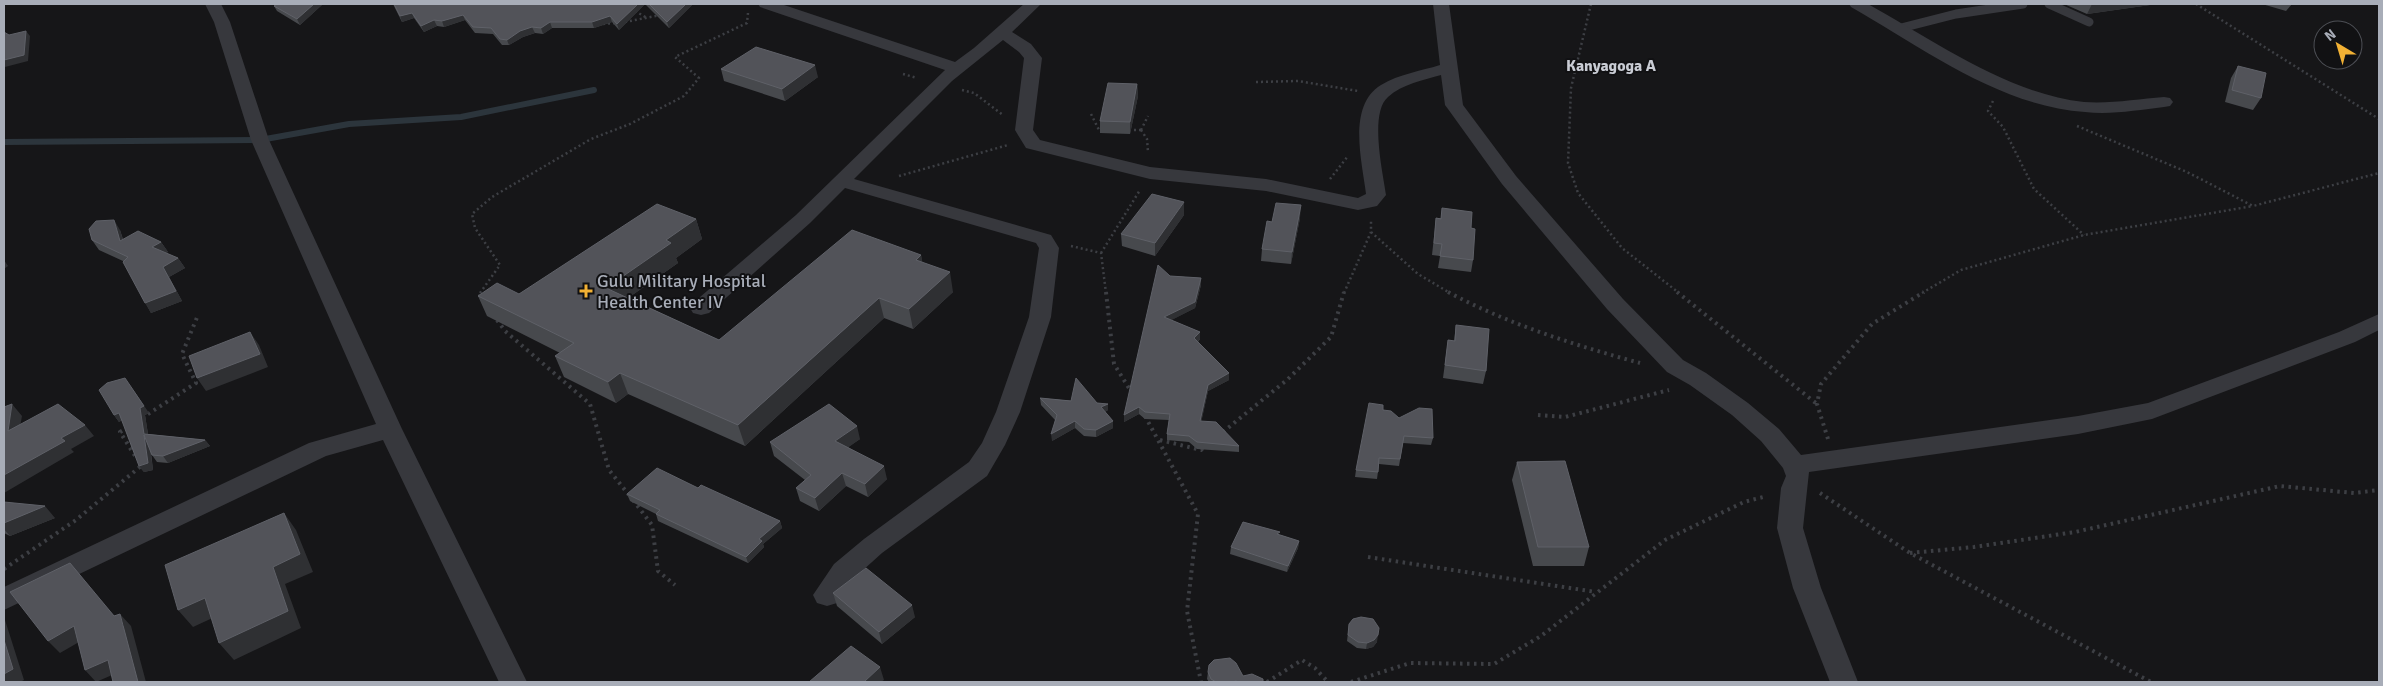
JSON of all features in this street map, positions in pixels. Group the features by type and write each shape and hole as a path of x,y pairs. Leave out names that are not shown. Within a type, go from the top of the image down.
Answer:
{"street":[{"path":"213,4 222,22 260,140 390,429 513,682"},
{"path":"766,4 956,68"},
{"path":"701,308 744,272 841,181 956,68 980,52 1033,4"},
{"path":"1441,4 1454,105 1509,180 1615,304 1675,366 1698,379 1770,435 1795,477 1790,528 1807,588 1844,682"},
{"path":"1857,4 2000,84 2053,100 2083,106 2111,107 2164,102"},
{"path":"1002,32 1026,48 1033,58 1026,134 1043,148 1150,173 1266,185 1358,204 1370,202 1376,195 1369,131 1373,102 1379,94 1392,86 1448,68"},
{"path":"826,595 843,572 873,546 978,469 993,445 1008,412 1040,318 1049,248 1044,239 841,181"},
{"path":"1795,477 1834,459 2078,425 2152,411 2347,337 2379,321"},
{"path":"4,599 318,449 390,429"}],"lane":[{"path":"1956,14 1972,4"},
{"path":"1901,28 1956,14 2023,4"},
{"path":"2049,4 2089,22"}],"path":[{"path":"483,300 479,295 500,265 475,228 472,214 492,197 592,139 630,124 684,96 699,78 675,57 747,23 750,4"},
{"path":"1591,4 1571,88 1568,163 1578,193 1622,248 1817,404"},
{"path":"2196,4 2379,119"},
{"path":"630,8 648,18"},
{"path":"600,24 634,21 665,14"},
{"path":"903,74 974,93 1026,134"},
{"path":"1256,82 1298,81 1379,94"},
{"path":"2001,99 1993,100 1988,111 2003,127 2034,189 2084,235"},
{"path":"1090,114 1099,130 1107,130"},
{"path":"1124,130 1140,130 1148,116"},
{"path":"2074,125 2187,172 2253,206"},
{"path":"1321,195 1336,169 1369,131"},
{"path":"863,187 1026,134"},
{"path":"1134,398 1114,364 1101,253 1150,173"},
{"path":"1834,459 1817,404 1821,384 1872,324 1961,270 2084,235 2253,206 2379,173"},
{"path":"1216,438 1288,379 1331,337 1347,283 1372,232 1370,202"},
{"path":"1372,232 1409,267 1436,286 1498,315 1585,349 1641,364 1675,366"},
{"path":"1044,239 1101,253"},
{"path":"137,421 196,383 182,354 198,315"},
{"path":"496,318 505,331 590,404 609,470 652,525 658,571 675,585"},
{"path":"1538,415 1565,418 1656,394 1698,379"},
{"path":"1144,415 1198,514 1187,611 1201,682"},
{"path":"4,569 76,520 142,466 120,432 129,426"},
{"path":"1159,440 1202,450 1209,444"},
{"path":"1350,682 1410,663 1494,664 1541,636 1665,540 1795,477 1910,553 2151,682"},
{"path":"1910,553 1974,547 2075,532 2280,486 2354,493 2379,490"},
{"path":"1368,557 1597,592"},
{"path":"1267,682 1302,660 1314,668 1328,682"}],"building":[{"path":"277,4 314,4 297,19 274,6"},
{"path":"394,4 638,4 617,24 610,16 592,22 550,22 541,28 532,27 520,31 507,40 500,39 491,28 473,27 463,15 442,21 434,20 421,26 412,13 400,16"},
{"path":"649,4 686,4 667,22"},
{"path":"26,31 24,55 4,60 4,32 9,35"},
{"path":"756,47 815,65 782,89 721,69"},
{"path":"2238,66 2266,73 2261,98 2232,90"},
{"path":"1108,83 1137,84 1130,122 1100,121"},
{"path":"1152,194 1184,202 1155,243 1121,234"},
{"path":"1276,203 1301,205 1292,252 1262,249 1267,221 1272,222"},
{"path":"657,204 696,219 666,240 671,243 606,288 719,340 852,230 921,255 916,260 950,272 909,309 879,298 738,425 620,373 608,382 555,356 574,343 478,296 497,283 519,294"},
{"path":"1442,208 1472,212 1471,228 1475,229 1473,260 1440,256 1442,244 1434,243 1436,218 1441,219"},
{"path":"114,220 120,241 138,231 161,242 152,247 178,258 163,267 176,291 145,303 123,262 128,257 92,240 89,229 96,221"},
{"path":"1158,265 1170,276 1201,278 1195,302 1164,317 1200,332 1194,338 1229,373 1208,385 1200,421 1216,422 1239,446 1197,442 1189,436 1167,434 1170,414 1145,412 1139,407 1124,415"},
{"path":"1456,325 1489,329 1486,371 1445,365 1448,340 1455,341"},
{"path":"250,332 260,354 197,378 189,356"},
{"path":"125,378 144,406 140,408 144,434 205,440 163,456 152,455 144,435 148,463 139,466 119,413 114,415 99,390 107,383"},
{"path":"1076,378 1097,403 1108,404 1101,407 1113,421 1096,430 1084,429 1075,421 1051,434 1057,415 1040,398 1071,401"},
{"path":"1369,403 1383,405 1383,410 1391,411 1399,418 1419,408 1432,409 1433,438 1404,436 1400,459 1379,458 1378,472 1356,470"},
{"path":"12,404 8,431 58,404 85,425 61,438 65,441 4,475 4,407"},
{"path":"829,404 857,426 835,441 884,466 865,484 842,473 815,498 796,488 811,475 770,442"},
{"path":"1565,461 1589,547 1538,547 1517,462"},
{"path":"657,468 698,488 701,485 780,521 759,539 762,541 746,557 656,514 660,510 627,494"},
{"path":"4,502 45,506 4,523"},
{"path":"284,513 300,554 273,567 288,611 219,643 205,598 178,610 165,565"},
{"path":"1243,522 1280,532 1277,534 1299,541 1288,566 1231,547"},
{"path":"70,563 114,616 120,614 138,682 113,682 108,660 85,670 74,626 48,641 10,592"},
{"path":"866,568 912,605 879,632 833,593"},
{"path":"1361,617 1373,619 1379,628 1378,635 1374,640 1367,643 1358,642 1348,635 1349,624 1353,619"},
{"path":"4,640 13,669 4,674"},
{"path":"851,646 880,667 864,682 809,682"},
{"path":"1230,658 1236,663 1243,676 1252,674 1263,679 1263,682 1216,682 1211,679 1208,672 1209,665 1214,660"}],"waterway":[{"path":"4,142 260,140 349,124 461,117 594,90"}],"place":[{"name":"Gulu Military Hospital Health Center IV","path":"586,291"}],"district":[{"name":"Kanyagoga A","path":"1611,65"}]}
